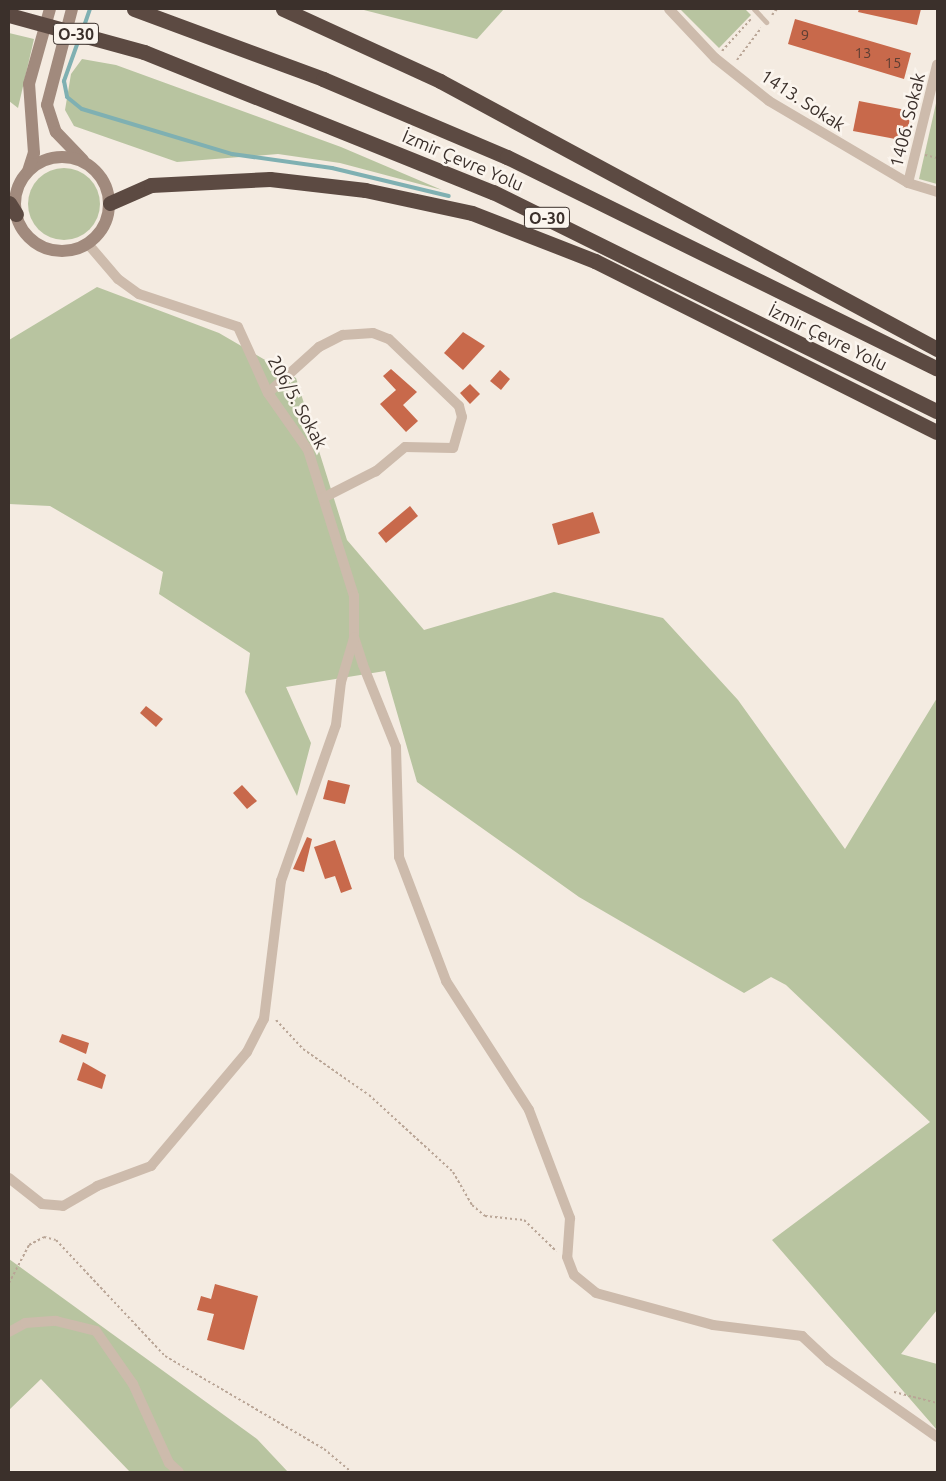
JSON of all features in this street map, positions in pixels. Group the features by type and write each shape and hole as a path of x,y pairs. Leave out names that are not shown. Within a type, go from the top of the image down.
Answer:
{"highway":[{"name":"İzmir Çevre Yolu","path":"134,9 152,14 323,79 506,156 937,369"},
{"path":"283,9 457,90 937,349"},
{"name":"İzmir Çevre Yolu","path":"9,16 144,52 493,192 937,411"},
{"path":"110,203 151,185 270,178 375,192 472,213 595,261 937,432"}],"main road":[{"path":"50,9 29,84 34,153 28,172 18,188 13,208 24,230 44,247 71,250 88,244 104,226 110,203 106,185 94,170 56,132 48,105 72,9"},
{"path":"28,172 42,162 60,157 79,160 94,170"}],"street":[{"name":"1413. Sokak","path":"668,9 715,58 769,101 908,183 937,192"},
{"name":"1406. Sokak","path":"908,183 937,65"},
{"name":"206/5. Sokak","path":"88,244 118,279 139,294 238,327 268,392 308,450 354,596 354,637"},
{"path":"268,392 319,347 344,335 373,332 389,339 459,406 462,417 453,448 406,447 376,471 323,498"},
{"path":"9,1178 42,1204 63,1206 97,1186 151,1166 247,1052 264,1019 281,881 316,791 354,637"},
{"path":"354,637 378,712 396,747 399,857 413,900 446,981 529,1110 570,1218 567,1257 572,1270 596,1293 713,1325 802,1336 829,1361 868,1385 937,1437"},
{"path":"9,1332 25,1323 56,1321 96,1331 133,1384 169,1462 179,1472"}],"lane":[{"path":"756,10 766,22"}],"path":[{"path":"729,69 777,9"},
{"path":"715,58 756,10"},
{"path":"925,156 937,158"},
{"path":"275,1013 276,1021 303,1049 369,1095 453,1172 472,1205 485,1216 524,1220 572,1270"},
{"path":"9,1283 29,1245 44,1237 56,1240 165,1356 324,1449 351,1472"},
{"path":"868,1385 937,1403"}],"green space":[{"path":"360,9 504,9 477,39"},
{"path":"680,9 745,9 751,15 719,48"},
{"path":"9,33 34,39 18,108 9,101"},
{"path":"82,59 116,65 341,147 442,190 340,163 278,154 177,162 74,126 65,110 71,74"},
{"path":"937,99 937,184 919,179"},
{"path":"64,168 84,174 94,184 100,204 94,224 84,234 64,240 44,234 34,224 28,204 34,184 44,174"},
{"path":"97,287 219,333 296,378 347,540 424,630 554,592 663,618 738,700 845,849 937,698 937,1310 901,1354 937,1364 937,1430 772,1240 930,1122 786,985 771,977 744,993 579,897 417,782 385,671 286,687 311,743 297,796 245,692 250,653 159,594 163,572 50,506 9,504 9,340"},
{"path":"9,1259 257,1439 288,1472 130,1472 41,1379 9,1410"}],"building":[{"path":"859,9 921,9 917,25 858,12"},
{"path":"795,19 911,53 904,79 788,44"},
{"path":"859,101 911,111 906,141 853,131"},
{"path":"463,332 485,346 463,370 444,353"},
{"path":"391,369 417,392 403,405 418,421 406,432 380,404 396,390 383,376"},
{"path":"500,370 510,379 501,390 490,381"},
{"path":"470,384 480,394 470,404 460,393"},
{"path":"410,506 418,516 386,543 378,533"},
{"path":"593,512 600,533 558,545 552,524"},
{"path":"146,706 163,719 156,727 140,713"},
{"path":"328,780 350,785 345,804 323,799"},
{"path":"242,785 257,801 247,809 233,793"},
{"path":"307,837 312,839 304,872 293,869"},
{"path":"335,840 352,889 341,893 335,876 325,879 314,847"},
{"path":"62,1034 89,1043 86,1054 59,1042"},
{"path":"83,1062 106,1075 102,1089 77,1080"},
{"path":"215,1284 258,1296 244,1350 207,1340 214,1314 197,1310 201,1296 211,1299"}],"waterway":[{"path":"82,32 90,9"},
{"path":"79,39 64,81 67,97 82,109 232,154 332,168 449,196"}]}
